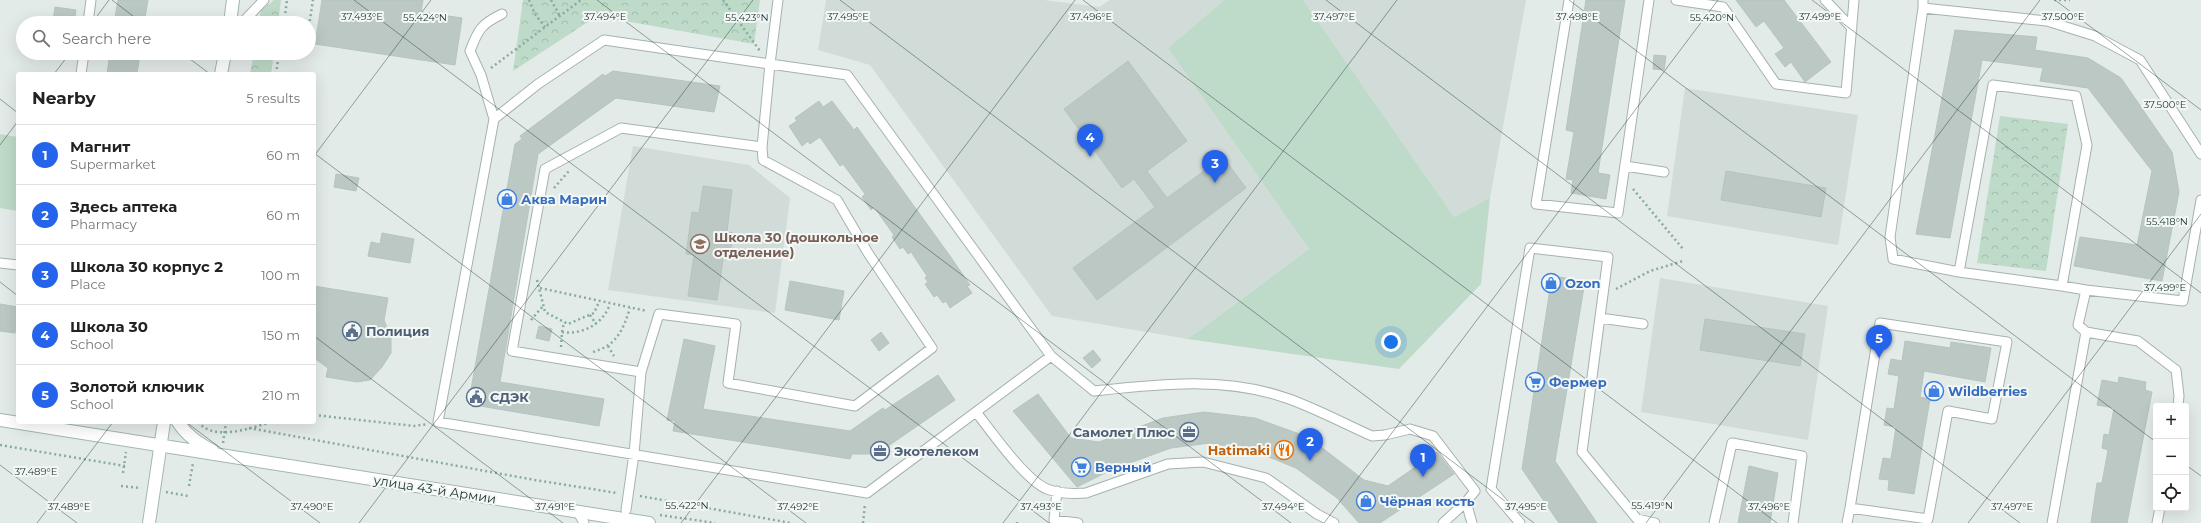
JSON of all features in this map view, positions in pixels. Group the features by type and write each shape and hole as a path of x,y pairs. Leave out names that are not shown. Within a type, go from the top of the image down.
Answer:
{"main road":[{"path":"231,16 233,0"},
{"path":"221,72 224,60"},
{"name":"улица 43-й Армии","path":"0,420 16,423"},
{"name":"улица 43-й Армии","path":"25,424 160,446 222,451 578,512 612,517 647,519"},
{"path":"150,523 164,424"},
{"name":"улица 43-й Армии","path":"179,424 185,433 196,442 222,451"}],"lane":[{"path":"89,16 91,0"},
{"path":"249,16 264,0"},
{"path":"626,510 634,454 641,372 659,314 736,324 728,383 855,406 932,348 868,253 837,200 763,160 762,147 778,0"},
{"path":"1570,0 1536,204 1618,213 1649,0"},
{"path":"1676,0 1723,7 1776,84 1846,93 1854,0"},
{"path":"1825,0 1852,28"},
{"path":"2201,154 2140,60 2095,36 2047,21 1923,4 1890,237 1893,259 1959,272 2086,290 2183,301 2201,200"},
{"path":"502,14 487,21 477,31 470,51 481,75 494,119 438,422 867,493 1051,356"},
{"path":"494,119 538,84 604,40 846,75 1051,356 1094,391 1163,383 1225,384 1261,391 1289,399 1372,436 1385,435 1410,429 1433,436 1475,491"},
{"path":"81,72 83,60"},
{"path":"1959,272 1993,85 2076,96 2086,145 2062,286"},
{"path":"641,372 512,351 545,169 621,128 762,147"},
{"path":"1625,166 1664,172"},
{"path":"1520,523 1491,489 1530,248 1608,257 1582,452 1637,519 1655,523"},
{"path":"0,263 16,265"},
{"path":"2086,290 2078,325 2086,332 2138,341 2176,370 2180,396 2179,403"},
{"path":"1600,318 1643,324"},
{"path":"1847,523 1880,323 2007,342 1992,419 1948,411 1928,519 1850,508"},
{"path":"2052,523 2086,332"},
{"path":"976,412 1030,478 1046,489 1072,494 1086,493 1168,464 1203,462 1266,478 1317,514 1334,523"},
{"path":"1714,523 1732,443 1802,456 1793,523"},
{"path":"1443,523 1466,502 1475,491 1491,489"},
{"path":"1058,491 1054,520 1078,523"},
{"path":"1466,502 1472,523"},
{"path":"612,517 626,510 647,519"},
{"path":"2157,523 2159,511"},
{"path":"578,512 584,523"}],"path":[{"path":"285,16 287,0"},
{"path":"311,16 313,0"},
{"path":"528,0 535,14 545,27"},
{"path":"551,0 560,16"},
{"path":"481,75 581,0"},
{"path":"723,0 770,64"},
{"path":"2054,0 2070,0"},
{"path":"276,72 278,60"},
{"path":"553,189 574,166"},
{"path":"1624,177 1683,249"},
{"path":"1603,296 1650,271 1683,261"},
{"path":"536,274 546,312 568,324 594,313 599,302"},
{"path":"540,288 659,314"},
{"path":"562,332 571,333 596,324 607,314 610,304"},
{"path":"588,353 605,348 618,337 630,308"},
{"path":"590,315 596,324"},
{"path":"564,322 561,349 567,350"},
{"path":"316,415 414,426 438,422"},
{"path":"201,424 210,430 225,433 264,424"},
{"path":"222,451 226,424"},
{"path":"250,428 535,480 791,523"},
{"path":"0,445 124,466 123,472"},
{"path":"121,486 188,496"},
{"path":"863,523 867,493"},
{"path":"647,519 715,523"}],"shaded area":[{"path":"826,0 1044,0 1099,7 1110,0 1224,0 1168,48 1309,249 1188,339 1052,316 870,65 818,50"},
{"path":"1303,0 1526,0 1490,198 1454,217"},
{"path":"1685,88 1858,115 1838,245 1667,216"},
{"name":"Школа 30 (дошкольное отделение)","path":"633,146 749,165 790,198 775,313 608,290"},
{"path":"1660,278 1828,306 1808,440 1641,412"}],"green space":[{"path":"274,0 281,0 279,16 260,16 261,10"},
{"path":"523,0 760,0 754,44 597,16 513,71"},
{"path":"1224,0 1303,0 1454,217 1490,198 1481,284 1399,369 1188,339 1309,249 1168,48"},
{"path":"253,60 273,60 271,72 250,72"},
{"path":"2000,116 2068,124 2046,271 1977,263"},
{"path":"0,134 16,137 16,211 0,208"}],"building":[{"path":"118,0 148,0 145,16 115,16"},
{"path":"322,0 423,0 421,12 462,18 455,65 316,44"},
{"path":"1586,0 1625,0 1598,173 1610,175 1606,199 1571,193 1573,180 1566,179 1574,132 1566,130"},
{"path":"1736,0 1784,0 1831,62 1805,82 1791,62 1785,67 1775,54 1784,48 1764,21 1756,27"},
{"path":"55,7 76,10 75,16 54,16"},
{"path":"1955,30 2037,37 2035,50 2088,58 2121,78 2172,152 2179,192 2162,281 2074,266 2080,237 2137,245 2152,171 2088,88 2040,81 2043,68 1982,60 1950,238 1916,234"},
{"path":"1654,55 1666,56 1664,70 1653,69"},
{"path":"109,60 139,60 137,72 107,72"},
{"path":"1128,61 1187,141 1147,171 1167,198 1223,157 1246,188 1097,300 1073,268 1155,207 1134,179 1122,188 1064,109"},
{"path":"613,71 720,86 714,112 616,98 538,154 500,382 604,399 599,426 474,405 476,396 470,395 515,144 522,139 520,136 603,74 605,76"},
{"path":"819,101 823,107 832,101 854,130 857,127 950,256 970,285 967,286 972,293 950,308 946,301 943,303 937,295 934,297 925,284 928,282 925,278 927,276 911,252 908,254 903,247 900,249 892,237 894,235 874,207 871,210 862,197 865,194 843,164 840,166 820,137 810,144 808,141 802,146 789,126 797,121 795,118"},
{"path":"1726,171 1826,188 1821,217 1721,200"},
{"path":"336,174 359,178 356,191 334,187"},
{"path":"703,186 732,190 727,232 733,233 731,248 725,247 717,300 688,296 694,255 686,254 692,212 699,213"},
{"path":"382,233 414,239 410,263 368,256 371,242 380,244"},
{"path":"1552,276 1585,281 1555,461 1597,523 1559,523 1522,469"},
{"path":"790,281 844,291 839,320 785,310"},
{"name":"Полиция","path":"316,286 388,298 384,320 391,338 391,353 382,367 370,380 357,382 326,377 328,368 316,359"},
{"path":"0,304 16,307 15,333 0,331"},
{"path":"1705,319 1805,334 1800,366 1700,350"},
{"path":"539,326 552,329 549,341 536,338"},
{"path":"881,332 889,343 879,351 871,340"},
{"path":"684,339 715,346 703,409 850,431 883,408 885,410 938,375 955,400 878,453 875,450 869,454 852,454 850,459 673,431 675,421 667,420"},
{"path":"1905,341 1950,348 1951,342 1991,348 1985,382 1924,371 1920,397 1930,399 1914,494 1888,490 1889,480 1879,479 1883,458 1891,459 1896,427 1884,425 1887,408 1894,409 1899,376 1888,374 1891,359 1902,361"},
{"path":"1093,350 1101,360 1092,368 1083,358"},
{"path":"2119,377 2146,382 2145,390 2152,392 2127,523 2091,523 2097,483 2102,483 2108,450 2102,448 2104,434 2109,435 2114,408 2097,405 2102,380 2118,383"},
{"path":"1038,394 1071,438 1099,442 1163,418 1204,412 1255,418 1308,437 1364,480 1388,486 1437,452 1454,474 1380,523 1359,523 1337,498 1296,468 1254,451 1210,443 1171,448 1113,469 1077,487 1013,411"},
{"path":"1749,466 1778,473 1770,523 1738,523"}],"place":[{"name":"Школа 30","path":"1090,157"},
{"name":"Школа 30 корпус 2","path":"1215,183"},
{"name":"Аква Марин","path":"507,199"},
{"name":"Школа 30 (дошкольное отделение)","path":"700,244"},
{"name":"Ozon","path":"1551,283"},
{"name":"Полиция","path":"352,331"},
{"name":"Золотой ключик","path":"1879,358"},
{"name":"Фермер","path":"1535,382"},
{"name":"Wildberries","path":"1934,391"},
{"name":"СДЭК","path":"476,397"},
{"name":"Самолет Плюс","path":"1189,432"},
{"name":"Hatimaki","path":"1284,450"},
{"name":"Экотелеком","path":"880,451"},
{"name":"Здесь аптека","path":"1310,461"},
{"name":"Верный","path":"1081,467"},
{"name":"Магнит","path":"1423,477"},
{"name":"Чёрная кость","path":"1366,501"}]}
